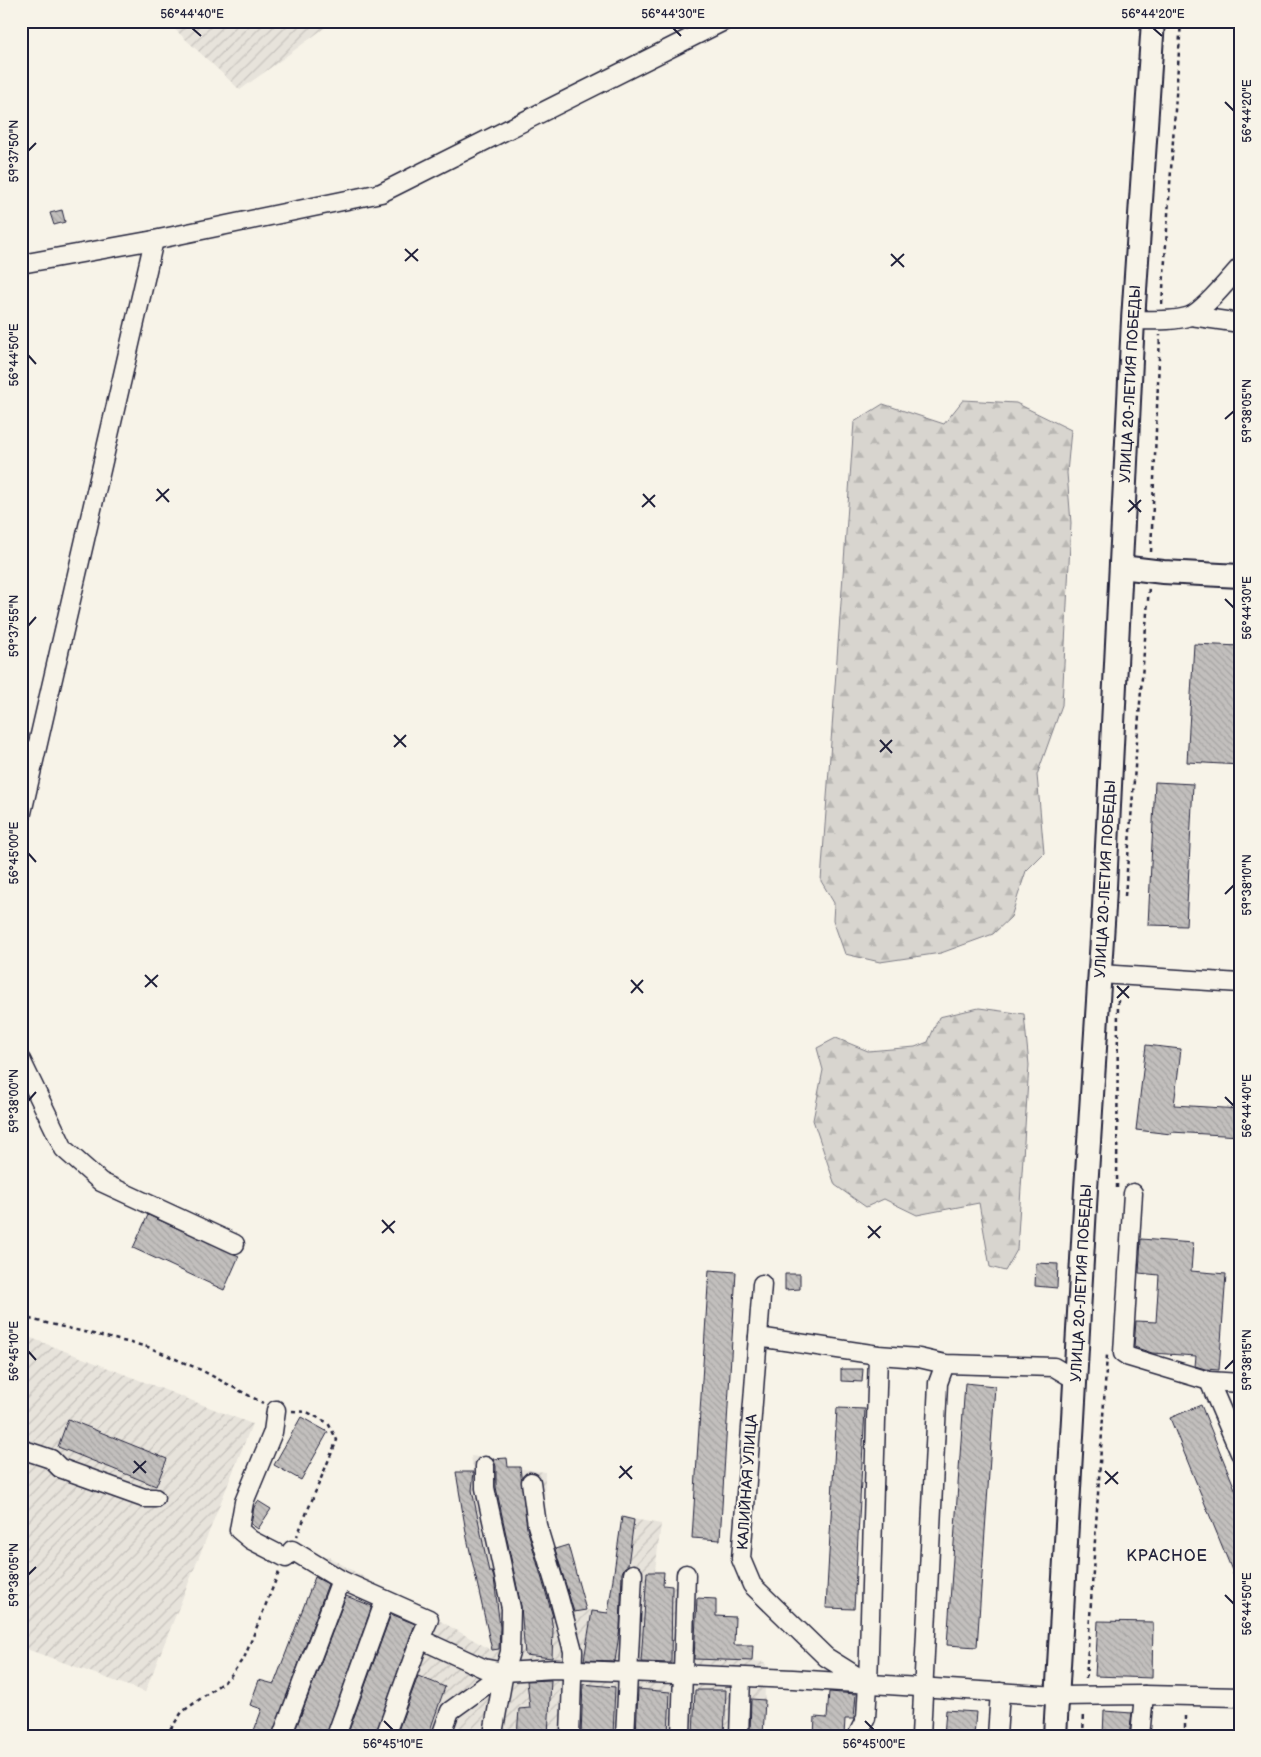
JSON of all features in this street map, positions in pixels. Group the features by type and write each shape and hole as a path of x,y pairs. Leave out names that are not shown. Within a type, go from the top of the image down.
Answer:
{"main road":[{"name":"УЛИЦА 20-ЛЕТИЯ ПОБЕДЫ","path":"1055,1736 1086,1189 1109,974 1120,567 1133,320 1153,21"},
{"path":"1120,567 1240,576"}],"street":[{"path":"21,264 154,240 381,193 724,21"},
{"path":"21,817 154,240"},
{"path":"1191,316 1240,267"},
{"path":"1133,320 1161,321 1191,316 1240,323"},
{"path":"1109,974 1240,983"},
{"path":"21,1060 64,1149 100,1182 235,1244"},
{"path":"1125,1192 1124,1353 1129,1357 1209,1381 1240,1383"},
{"name":"КАЛИЙНАЯ УЛИЦА","path":"762,1284 742,1559 752,1585 826,1657 868,1684"},
{"path":"758,1337 878,1355 918,1358 945,1364 1054,1366 1076,1380"},
{"path":"858,1736 866,1718 868,1684 878,1355"},
{"path":"921,1736 938,1383 945,1364"},
{"path":"1209,1381 1240,1454"},
{"path":"276,1410 273,1432 244,1502 239,1530 250,1540 289,1554 341,1580 429,1619 420,1639 386,1736"},
{"path":"21,1449 51,1459 60,1468 144,1498 155,1498"},
{"path":"485,1466 484,1488 511,1608 510,1652 504,1672 492,1733"},
{"path":"530,1482 537,1525 573,1651 570,1736"},
{"path":"625,1736 633,1574"},
{"path":"681,1736 686,1574"},
{"path":"282,1736 341,1580"},
{"path":"336,1736 385,1600"},
{"path":"420,1639 483,1668 504,1672 572,1670 683,1674 1058,1696 1240,1697"},
{"path":"441,1736 450,1711 504,1672"},
{"path":"739,1736 741,1677"},
{"path":"997,1736 1000,1692"},
{"path":"1140,1736 1144,1695"}],"path":[{"path":"1125,896 1150,570 1161,321 1181,21"},
{"path":"1109,974 1125,1192"},
{"path":"21,1317 148,1347 201,1370 276,1410 307,1412 328,1423 337,1440 289,1554 282,1564 245,1656 229,1678 182,1712 166,1736"},
{"path":"1083,1736 1084,1695 1107,1348"},
{"path":"1185,1696 1185,1736"}],"shaded area":[{"path":"166,21 334,21 240,90"},
{"path":"21,1334 252,1424 145,1692 21,1647"},
{"path":"471,1456 493,1459 507,1458 508,1467 545,1472 544,1513 553,1549 568,1545 586,1610 611,1612 622,1517 661,1524 655,1571 664,1572 663,1585 698,1589 697,1598 716,1599 716,1616 735,1617 735,1632 713,1631 712,1643 753,1645 752,1661 766,1662 763,1736 252,1736 262,1709 250,1705 259,1680 274,1684 316,1574 327,1556 491,1650 467,1538 456,1472 474,1472"}],"green space":[{"path":"963,400 1016,403 1071,430 1067,473 1071,523 1062,705 1037,775 1044,853 1026,871 1011,917 993,934 941,953 880,962 845,954 833,920 834,903 821,881 854,422 883,404 944,424"},
{"path":"979,1008 1024,1014 1029,1065 1017,1250 1005,1271 990,1267 979,1203 917,1215 884,1199 866,1207 835,1185 813,1120 823,1070 817,1048 836,1038 868,1051 915,1047 928,1042 939,1017"}],"building":[{"path":"62,210 65,222 54,225 50,213"},
{"path":"1194,644 1240,646 1240,765 1187,762"},
{"path":"1155,782 1193,784 1186,926 1148,925"},
{"path":"1146,1045 1181,1049 1174,1105 1240,1109 1240,1136 1171,1132 1171,1134 1136,1130"},
{"path":"148,1215 239,1256 224,1290 133,1248"},
{"path":"1141,1239 1193,1243 1191,1271 1226,1274 1219,1370 1195,1366 1196,1356 1152,1353 1134,1347 1136,1321 1156,1322 1159,1275 1139,1273"},
{"path":"1036,1263 1058,1264 1057,1288 1035,1286"},
{"path":"709,1270 736,1272 720,1540 692,1538"},
{"path":"785,1274 800,1274 800,1289 785,1290"},
{"path":"841,1369 863,1369 862,1382 841,1381"},
{"path":"965,1383 995,1386 977,1647 947,1645"},
{"path":"1201,1405 1240,1501 1240,1590 1170,1418"},
{"path":"837,1408 865,1409 854,1609 826,1608"},
{"path":"301,1417 328,1432 301,1480 274,1465"},
{"path":"68,1419 167,1459 156,1486 58,1447"},
{"path":"507,1458 508,1467 520,1467 527,1528 553,1617 551,1617 553,1630 552,1658 525,1655 521,1606 496,1487 496,1466 493,1459"},
{"path":"456,1472 474,1472 472,1490 489,1572 492,1572 494,1578 500,1627 499,1649 492,1650 467,1538"},
{"path":"258,1501 271,1509 258,1529 251,1524 254,1507"},
{"path":"622,1517 634,1520 628,1565 622,1573 620,1628 615,1661 584,1660 592,1611 608,1613"},
{"path":"568,1545 586,1610 574,1612 555,1549"},
{"path":"647,1572 664,1572 663,1585 672,1586 671,1663 641,1662"},
{"path":"315,1577 328,1584 272,1736 252,1736 262,1709 250,1705 259,1680 274,1684"},
{"path":"346,1596 372,1606 326,1736 293,1736"},
{"path":"697,1598 716,1599 716,1616 735,1617 734,1645 753,1645 752,1661 694,1659"},
{"path":"391,1614 415,1624 375,1736 347,1736"},
{"path":"1098,1621 1153,1622 1152,1678 1095,1676"},
{"path":"418,1676 445,1687 428,1736 396,1736"},
{"path":"551,1680 548,1736 517,1736 519,1709 530,1708 527,1681"},
{"path":"583,1684 615,1687 613,1736 581,1736"},
{"path":"638,1689 670,1692 668,1736 636,1736"},
{"path":"695,1690 726,1690 724,1736 693,1736"},
{"path":"829,1692 856,1694 854,1719 845,1719 844,1736 814,1736 815,1717 827,1718"},
{"path":"751,1699 765,1700 763,1736 750,1736"},
{"path":"946,1710 976,1712 974,1736 944,1736"},
{"path":"1104,1711 1132,1713 1129,1736 1103,1736"}],"district":[{"name":"КРАСНОЕ","path":"1167,1555"}]}
